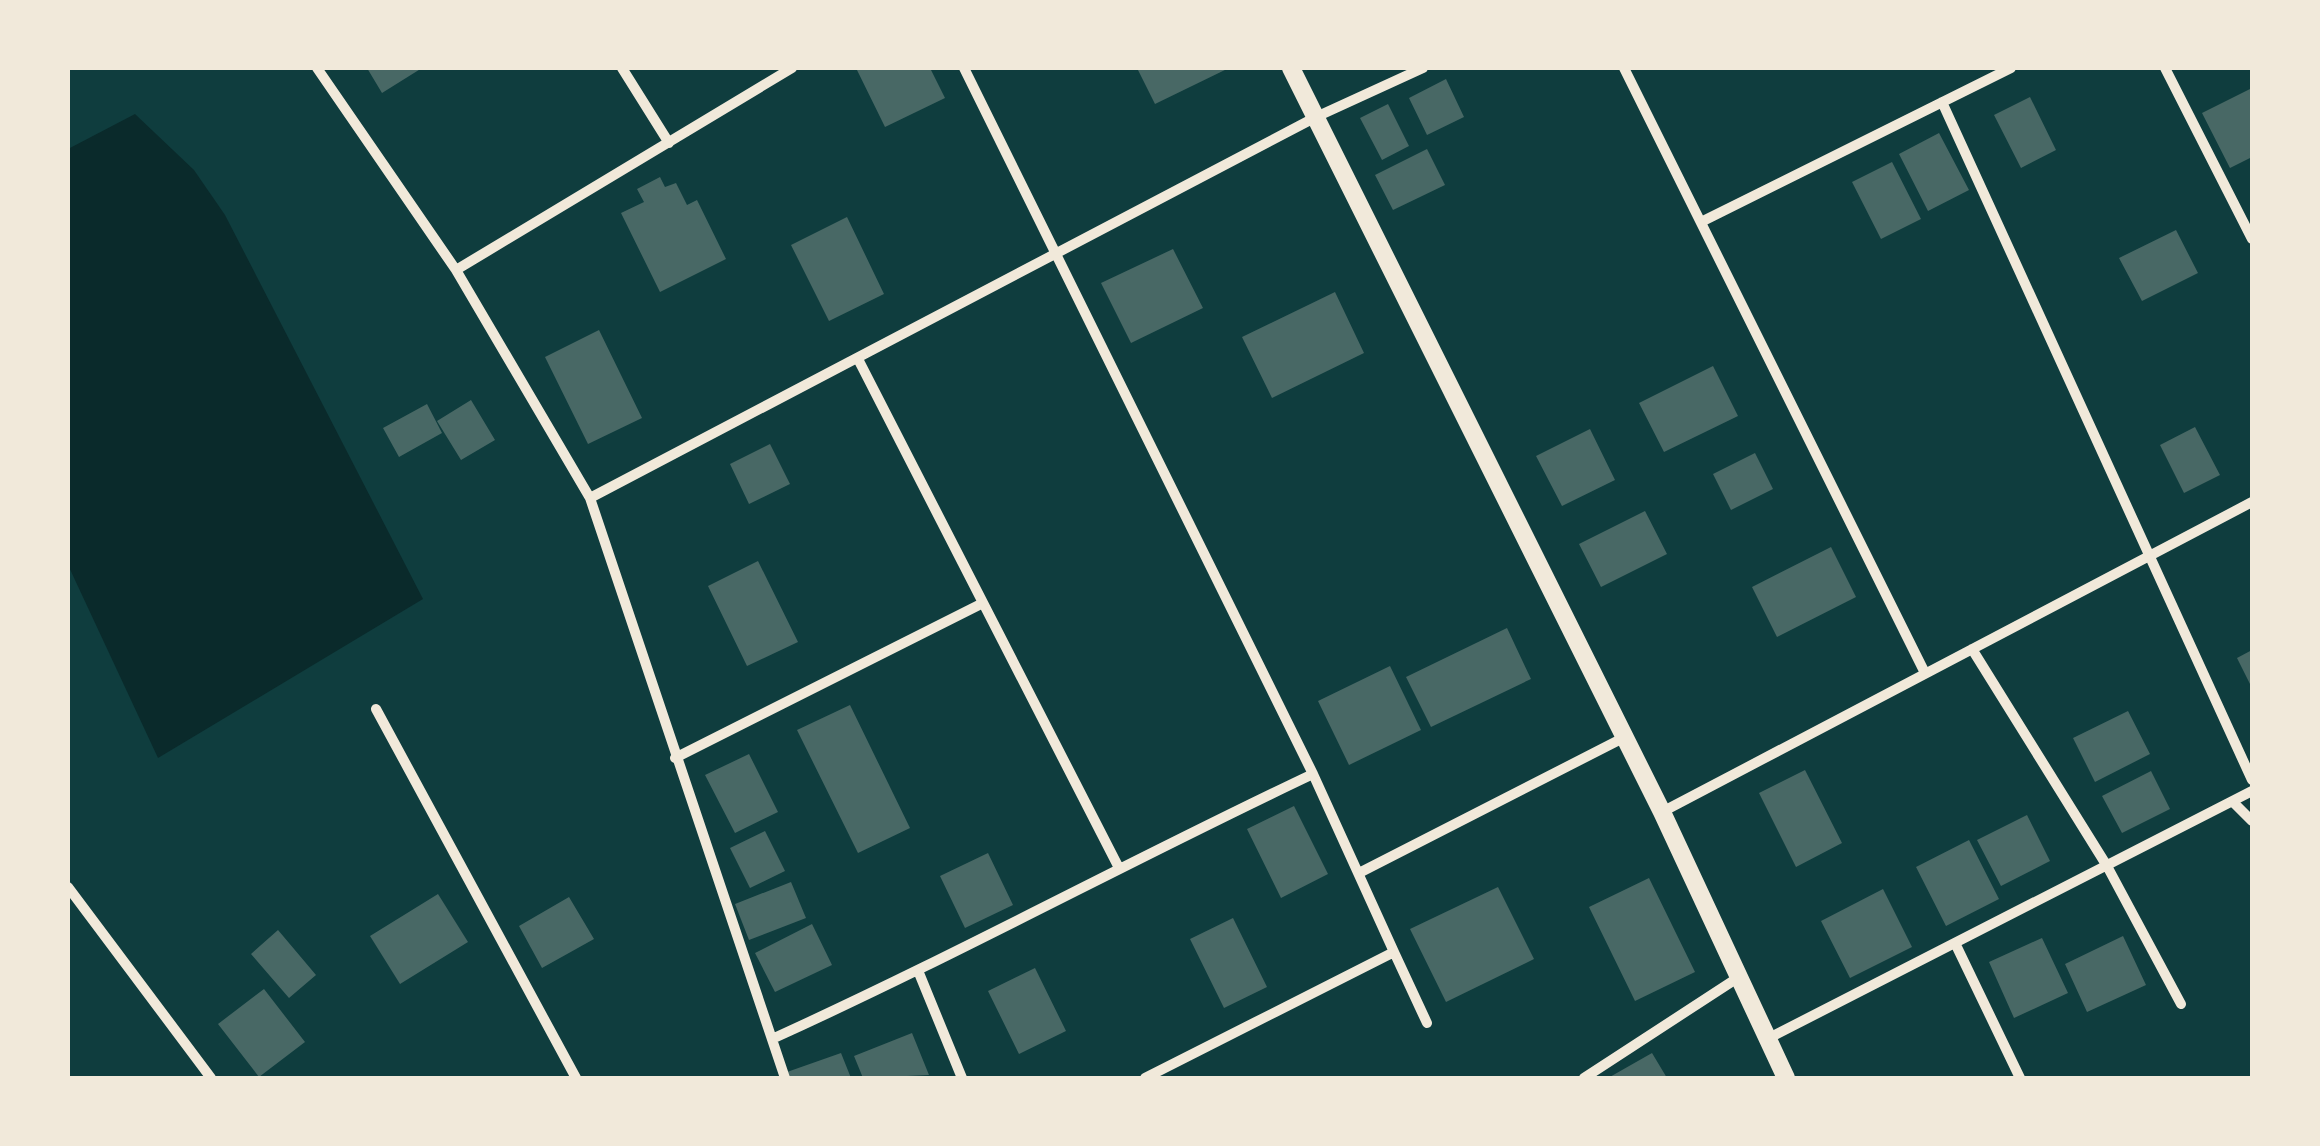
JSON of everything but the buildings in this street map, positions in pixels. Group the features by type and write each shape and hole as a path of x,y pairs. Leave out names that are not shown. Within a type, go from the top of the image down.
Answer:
{"street":[{"path":"316,68 456,270 590,498 785,1078"},
{"path":"622,68 669,143"},
{"path":"456,270 792,68"},
{"path":"964,68 1314,774 1427,1023"},
{"path":"1291,68 1662,812 1786,1078"},
{"path":"590,498 1316,117 1423,68"},
{"path":"1624,68 1925,673"},
{"path":"1701,222 2012,68"},
{"path":"2166,68 2252,238"},
{"path":"1942,102 2252,780"},
{"path":"858,359 1118,866"},
{"path":"1662,812 2252,502"},
{"path":"675,758 983,603"},
{"path":"1972,648 2108,866 2181,1004"},
{"path":"376,709 576,1078"},
{"path":"1359,872 1625,737"},
{"path":"772,1040 918,972 1118,866 1314,774"},
{"path":"1767,1038 2252,791"},
{"path":"2233,802 2252,821"},
{"path":"68,888 211,1078"},
{"path":"1955,944 2020,1078"},
{"path":"1146,1078 1394,952"},
{"path":"918,972 962,1078"},
{"path":"1584,1078 1739,978"}],"water":[{"path":"135,114 194,170 225,215 423,599 158,758 68,565 68,149"}]}
